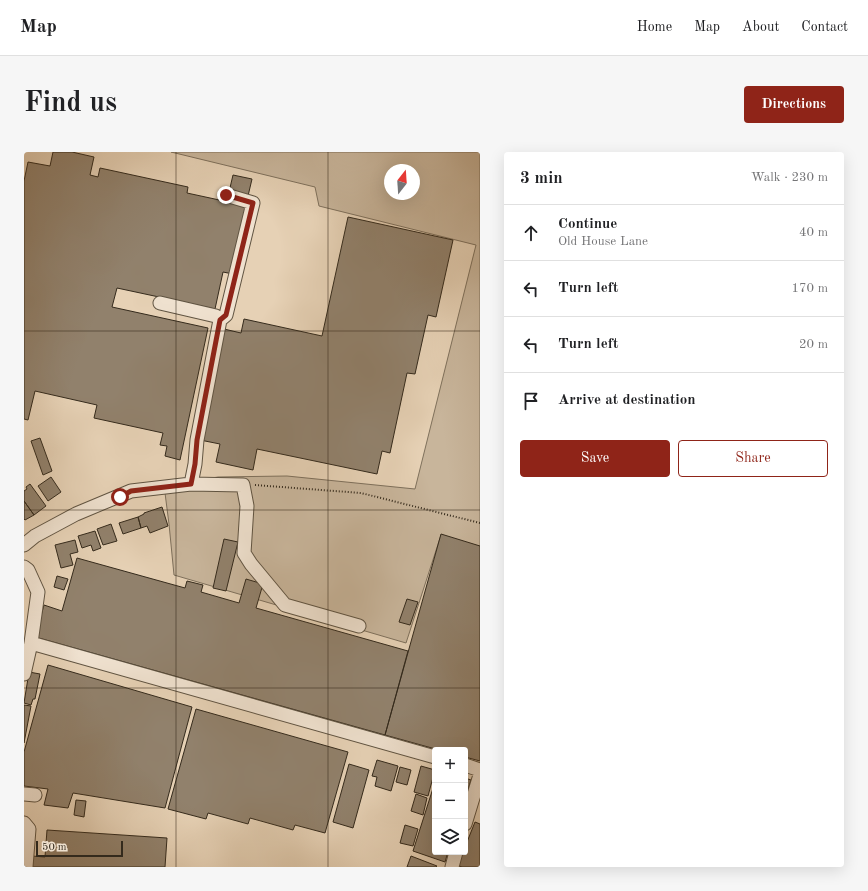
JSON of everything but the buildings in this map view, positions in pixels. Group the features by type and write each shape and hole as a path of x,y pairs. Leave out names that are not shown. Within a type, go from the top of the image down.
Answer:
{"street":[{"path":"186,485 195,464 197,440 220,320 226,315 253,203 226,195"},
{"path":"160,303 216,316 220,320"},
{"path":"24,545 35,536 76,514 131,491 186,485 244,485 247,506 244,553 251,564 285,605 358,626"},
{"path":"24,568 28,570 38,592 31,643 24,674"},
{"path":"31,643 432,756"},
{"path":"468,767 480,770"},
{"path":"467,819 480,775"},
{"path":"24,823 29,829 26,867"},
{"path":"452,867 455,855"}],"path":[{"path":"244,485 283,486 361,493 480,523"}],"shaded area":[{"path":"171,152 480,152 480,549 441,535 406,643 174,575 165,493 187,482 218,477 287,476 415,489 476,245 319,206 315,187"}],"route":[{"path":"120,497 131,491 191,484 195,464 197,440 220,320 226,315 253,203 226,195"}]}
